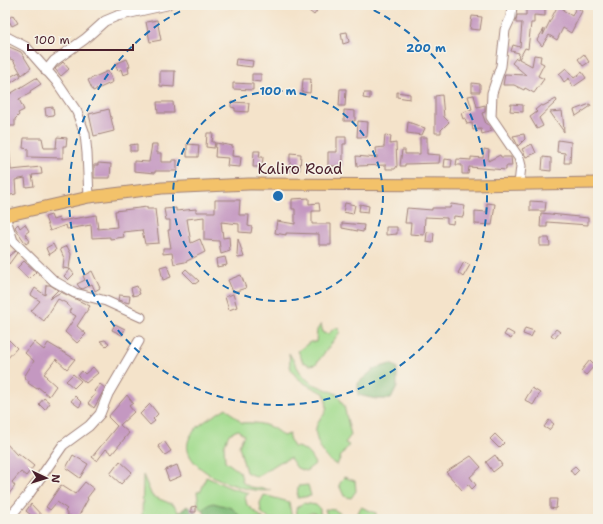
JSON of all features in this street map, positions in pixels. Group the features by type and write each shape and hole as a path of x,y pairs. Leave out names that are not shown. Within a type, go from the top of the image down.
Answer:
{"main road":[{"name":"Kaliro Road","path":"5,216 89,197 141,189 249,184 598,183"}],"street":[{"path":"46,71 54,61 85,39 105,21 129,13 167,5"},
{"path":"512,5 511,17 505,30 501,66 492,93 491,117 519,158 521,166 519,184"},
{"path":"5,36 26,47 56,81 77,112 85,134 89,197"},
{"path":"5,216 13,241 54,281 75,293 106,301 141,317"},
{"path":"8,519 29,494 63,445 89,426 100,414 108,394 140,341"}],"green space":[{"path":"321,324 323,333 328,334 335,328 338,328 340,332 316,364 310,365 303,362 298,351 310,342 316,342 317,330"},
{"path":"289,353 302,375 311,383 337,394 344,406 351,435 345,443 349,445 342,454 337,465 328,459 321,449 316,433 318,423 327,407 324,393 310,387 296,377 290,367"},
{"path":"390,364 397,367 397,387 391,399 376,399 358,395 358,383 374,369"},
{"path":"226,408 242,423 253,423 269,426 283,436 290,434 289,438 294,447 301,448 307,452 315,464 306,471 297,468 290,458 280,462 256,477 246,472 239,446 244,435 238,430 229,434 224,446 225,461 240,472 243,483 250,487 271,490 260,491 245,488 212,476 199,467 190,456 188,444 197,428"},
{"path":"143,475 152,496 174,505 179,513 172,519 142,519"},
{"path":"206,477 231,488 249,493 245,497 247,505 264,519 243,519 232,508 208,505 203,510 199,508 197,492 201,491"},
{"path":"344,477 355,481 356,491 351,498 344,496 339,485"},
{"path":"308,485 311,496 297,498 298,486"},
{"path":"264,495 289,502 292,519 269,519 261,512 260,503"},
{"path":"213,503 232,508 243,519 207,519 203,510 208,505"},
{"path":"303,503 316,505 320,509 323,519 313,519 316,517 315,513 311,513 305,516 309,519 298,519 296,508"},
{"path":"187,506 195,513 196,519 172,519"},
{"path":"361,507 376,513 376,519 355,519"},
{"path":"325,509 335,510 349,519 328,519"}],"building":[{"path":"313,5 321,5 314,15 309,11"},
{"path":"558,5 564,7 563,10 572,16 576,7 582,11 571,33 563,28 557,40 549,35 542,46 537,40 544,29 543,35"},
{"path":"526,6 545,8 545,16 534,15 534,23 531,23 528,49 525,48 519,59 532,66 534,55 541,56 540,62 544,64 538,76 544,79 534,93 525,88 524,90 514,85 503,85 505,74 526,75 512,63 516,58 518,59 519,53 511,51 513,45 520,47 522,23 516,23 516,20 517,15 526,15"},
{"path":"13,15 18,23 12,26 8,19"},
{"path":"472,16 482,17 480,30 470,29"},
{"path":"157,20 161,40 150,42 146,22"},
{"path":"347,32 349,42 343,44 341,33"},
{"path":"5,45 21,52 31,68 22,75 13,60 5,57"},
{"path":"584,54 589,62 583,66 578,59"},
{"path":"127,59 130,66 128,67 129,73 123,75 121,69 118,71 115,64"},
{"path":"236,59 253,61 252,67 235,65"},
{"path":"63,62 69,69 61,76 55,69"},
{"path":"566,68 574,78 582,72 586,78 573,87 569,78 564,82 559,74"},
{"path":"108,71 113,82 93,91 88,80"},
{"path":"160,71 175,71 174,87 160,86"},
{"path":"19,72 21,76 8,85 5,80"},
{"path":"252,74 261,74 261,82 252,81"},
{"path":"36,78 41,84 30,91 31,93 19,99 24,110 18,113 19,115 15,119 15,126 5,126 5,97"},
{"path":"303,79 311,79 310,93 302,92"},
{"path":"233,83 253,84 253,90 233,89"},
{"path":"472,83 480,84 480,92 472,92"},
{"path":"340,89 346,89 345,106 339,106"},
{"path":"397,92 410,94 410,99 397,97"},
{"path":"364,93 370,93 370,99 363,98"},
{"path":"442,95 444,117 449,122 441,130 441,133 435,133 435,96"},
{"path":"474,95 477,107 485,105 485,112 482,113 486,124 488,124 492,131 482,134 481,129 473,130 472,123 467,124 465,118 463,119 461,113 472,109 468,96"},
{"path":"556,99 557,101 539,118 543,126 537,129 530,117 537,112 535,110 541,105 543,106"},
{"path":"157,102 173,102 174,113 158,113"},
{"path":"231,102 249,103 248,112 235,111 235,108 231,107"},
{"path":"511,104 523,105 523,112 510,111"},
{"path":"590,104 591,106 576,116 574,110"},
{"path":"53,107 54,115 46,116 45,108"},
{"path":"109,109 114,131 94,136 89,114"},
{"path":"344,110 355,111 355,121 344,121"},
{"path":"562,111 563,118 564,132 550,112"},
{"path":"358,121 368,122 367,137 357,137"},
{"path":"408,122 425,128 422,135 407,133"},
{"path":"207,133 213,133 212,142 215,142 214,148 206,147"},
{"path":"524,134 525,139 518,146 513,136"},
{"path":"385,135 391,136 390,144 396,143 397,166 395,169 386,169 386,165 357,166 356,156 377,158 376,148 384,147"},
{"path":"57,137 67,138 66,146 63,146 63,158 28,157 28,149 23,148 24,138 42,138 44,148 56,148"},
{"path":"337,137 346,137 346,144 343,144 343,166 328,166 328,152 337,152"},
{"path":"420,137 427,137 427,154 440,155 439,163 405,164 405,166 400,166 402,150 405,150 405,154 420,154"},
{"path":"558,140 571,142 570,163 564,163 565,153 557,152"},
{"path":"216,143 233,146 232,156 241,157 240,167 227,166 228,158 215,157"},
{"path":"137,144 137,151 130,151 130,145"},
{"path":"152,144 157,144 157,153 161,153 161,162 172,162 172,160 177,160 177,171 155,171 155,173 134,171 134,161 149,162"},
{"path":"187,144 199,145 198,157 187,157"},
{"path":"532,144 536,153 526,157 522,149"},
{"path":"5,145 9,145 11,170 41,167 42,174 32,175 34,186 26,187 25,178 15,180 16,194 5,196"},
{"path":"484,149 489,150 488,161 500,155 501,157 511,157 512,166 506,166 506,170 469,167 468,174 462,174 462,165 456,165 457,159 471,160 471,157 483,158"},
{"path":"254,151 260,151 259,157 263,157 262,167 253,167"},
{"path":"290,153 301,154 300,170 290,170"},
{"path":"543,157 551,158 551,171 542,170"},
{"path":"445,159 452,160 451,167 444,167"},
{"path":"98,163 111,164 110,178 94,178 94,165 98,165"},
{"path":"309,198 309,204 319,203 320,211 312,211 312,224 331,224 331,245 319,245 319,234 286,233 286,235 275,233 277,221 295,224 295,209 292,209 292,199"},
{"path":"215,200 240,200 239,215 249,215 248,226 252,227 251,233 239,232 239,224 221,222 223,238 229,237 230,251 221,254 219,241 204,240 204,217 187,219 191,243 200,239 205,252 185,262 174,264 172,253 163,254 163,248 171,248 168,230 170,230 170,220 166,220 164,209 176,208 176,211 196,209 196,212 215,212"},
{"path":"530,201 546,202 545,211 530,211"},
{"path":"345,203 355,205 353,214 343,212"},
{"path":"487,203 495,204 492,225 475,224 475,211 487,212"},
{"path":"360,204 369,206 368,212 359,211"},
{"path":"451,204 465,206 463,217 454,216 453,224 447,223 447,218 425,217 424,235 410,234 411,223 405,223 407,208 432,210 432,208 450,208"},
{"path":"147,207 147,209 155,209 159,243 145,244 142,230 123,232 124,237 110,239 110,237 92,238 91,225 67,229 66,225 50,231 45,217 51,215 53,220 59,218 60,221 96,215 98,229 117,227 115,211"},
{"path":"541,213 588,218 588,225 547,222 547,227 540,227"},
{"path":"342,223 364,225 363,232 342,228"},
{"path":"18,224 20,228 25,224 29,231 25,234 30,241 26,244 15,227"},
{"path":"386,227 397,227 397,234 386,235"},
{"path":"427,232 434,233 433,243 426,242"},
{"path":"540,238 549,238 550,246 540,246"},
{"path":"238,239 244,257 238,258 237,255"},
{"path":"53,244 56,250 49,255 46,248"},
{"path":"67,246 71,254 69,269 63,268 64,258 60,249"},
{"path":"15,251 17,253 9,264 5,259"},
{"path":"225,257 227,265 217,267 216,259"},
{"path":"24,261 36,272 29,279 17,268"},
{"path":"464,262 470,265 463,277 458,273"},
{"path":"167,265 171,277 163,280 160,267"},
{"path":"70,269 74,274 68,280 64,276"},
{"path":"186,269 199,281 195,284 183,272"},
{"path":"92,271 100,288 95,291 92,284 83,289 80,288 77,284 85,280 83,276"},
{"path":"241,275 246,288 233,292 228,280"},
{"path":"46,285 50,285 58,290 49,299 61,292 90,306 77,326 86,334 77,343 65,332 76,316 69,312 71,308 67,305 68,304 58,299 44,321 31,311 40,301 31,295 35,288 45,295"},
{"path":"137,286 140,294 133,296 131,288"},
{"path":"233,294 237,307 229,310 225,297"},
{"path":"119,295 130,296 129,303 118,300"},
{"path":"115,324 125,329 122,335 112,330"},
{"path":"525,328 534,331 531,337 523,334"},
{"path":"556,329 560,332 555,338 551,335"},
{"path":"507,330 514,334 511,339 504,335"},
{"path":"9,340 17,348 5,361 5,345"},
{"path":"105,340 109,343 106,346 100,341"},
{"path":"34,342 44,350 48,343 75,359 67,369 56,359 44,374 56,386 49,396 38,387 37,389 28,383 29,381 24,377 34,361 25,353"},
{"path":"590,360 595,365 586,375 581,371"},
{"path":"93,367 98,373 86,383 78,376 82,371 85,374"},
{"path":"73,374 81,381 74,388 66,381"},
{"path":"100,384 105,388 94,408 88,403 96,393 94,391"},
{"path":"532,388 540,393 533,405 525,400"},
{"path":"127,395 133,403 129,406 134,412 120,425 129,433 112,454 106,449 97,461 92,457 117,426 108,417"},
{"path":"75,396 82,403 79,407 71,401"},
{"path":"44,398 50,403 45,410 39,404"},
{"path":"150,404 158,414 153,419 155,421 150,425 140,414"},
{"path":"549,420 554,424 549,430 544,427"},
{"path":"495,434 504,443 499,448 490,439"},
{"path":"164,441 171,451 165,455 158,446"},
{"path":"5,442 17,455 18,453 34,466 26,476 21,472 12,482 15,486 5,499 5,482 9,478 5,475"},
{"path":"73,455 88,464 80,478 66,468"},
{"path":"495,455 502,465 493,472 486,462"},
{"path":"471,456 481,467 470,477 476,485 472,489 468,484 462,490 446,472"},
{"path":"120,461 132,472 121,484 110,474"},
{"path":"177,465 181,476 169,481 165,470"},
{"path":"575,466 579,470 574,475 570,470"},
{"path":"85,482 94,489 87,498 88,499 77,519 68,515 65,511 67,509 57,502 50,510 46,507 61,485 75,494"},
{"path":"550,499 557,499 556,509 550,508"},
{"path":"31,504 45,519 36,519 26,511"},
{"path":"196,506 196,512 191,512 191,507"}]}
